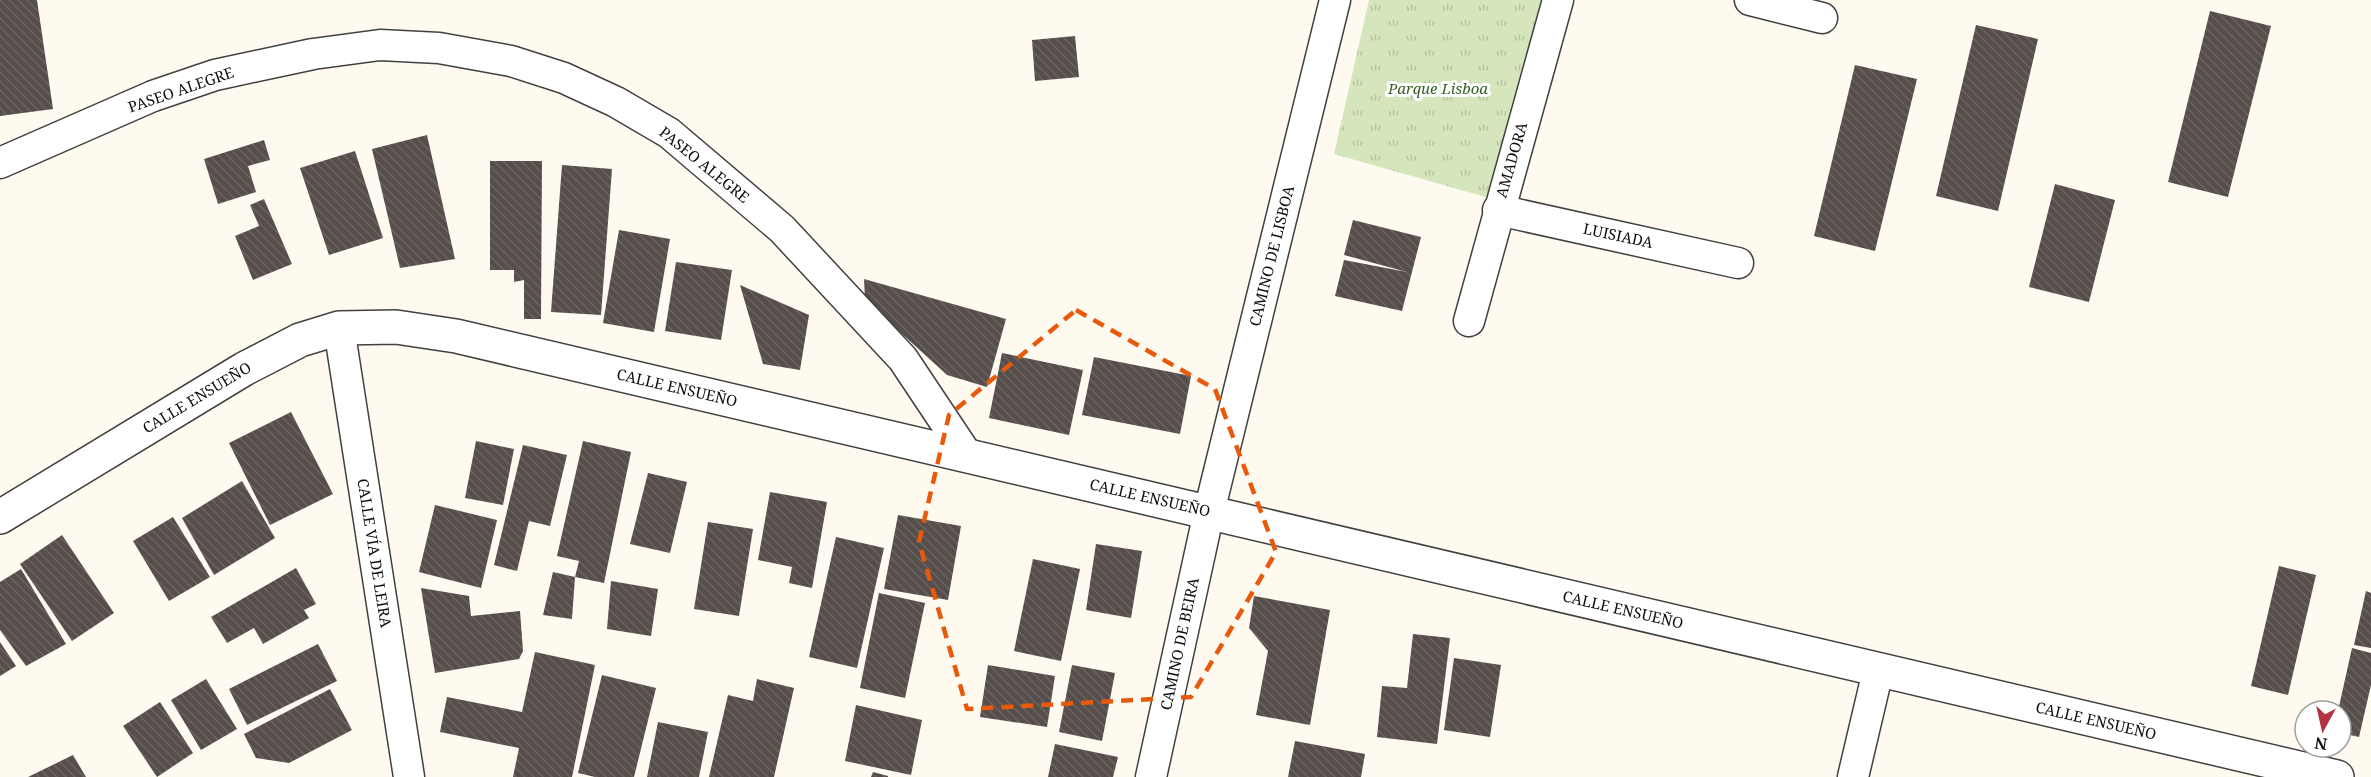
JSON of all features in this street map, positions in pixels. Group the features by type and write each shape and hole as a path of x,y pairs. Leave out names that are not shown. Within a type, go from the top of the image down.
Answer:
{"street":[{"name":"CAMINO DE LISBOA","path":"1209,512 1335,0"},
{"name":"AMADORA","path":"1469,321 1558,0"},
{"path":"1750,0 1822,18"},
{"name":"PASEO ALEGRE","path":"0,163 153,96 215,75 313,54 380,45 439,48 511,61 564,78 616,102 669,133 782,229 903,359 967,455"},
{"name":"LUISIADA","path":"1498,210 1738,262"},
{"name":"CALLE ENSUEÑO","path":"0,517 244,369 300,340 339,328 396,327 456,336 2337,777"},
{"name":"CALLE VÍA DE LEIRA","path":"339,328 410,777"},
{"name":"CAMINO DE BEIRA","path":"1151,777 1209,512"},
{"path":"1853,777 1878,671"}],"highlighted area":[{"path":"1076,310 1215,389 1276,552 1191,697 967,709 919,542 949,415"}],"green space":[{"name":"Parque Lisboa","path":"1369,0 1551,0 1500,201 1334,154"}],"building":[{"path":"0,0 37,0 53,109 0,116"},
{"path":"2210,11 2271,26 2228,197 2168,182"},
{"path":"1976,25 2038,39 1998,211 1936,196"},
{"path":"1075,36 1079,77 1035,81 1032,40"},
{"path":"1855,65 1917,79 1875,251 1814,236"},
{"path":"427,135 455,259 400,268 372,149"},
{"path":"264,140 270,160 248,166 256,192 218,204 204,159"},
{"path":"355,151 383,238 329,255 300,168"},
{"path":"490,161 542,161 541,319 524,319 524,280 514,282 514,270 490,270"},
{"path":"562,165 612,169 601,315 551,312"},
{"path":"2055,184 2115,200 2089,302 2029,287"},
{"path":"264,199 292,264 253,280 235,236 259,226 250,205"},
{"path":"1353,220 1421,237 1402,311 1335,296 1344,260 1407,272 1344,255"},
{"path":"619,230 670,239 654,332 603,323"},
{"path":"676,262 732,270 721,340 665,331"},
{"path":"864,279 1006,319 987,387 947,375 865,300"},
{"path":"740,285 809,315 800,370 763,364"},
{"path":"1002,353 1083,370 1069,435 989,418"},
{"path":"1094,357 1191,376 1180,434 1082,415"},
{"path":"291,412 333,494 270,525 229,443"},
{"path":"476,441 514,449 503,505 465,498"},
{"path":"583,441 631,452 604,583 575,577 579,561 557,556"},
{"path":"523,445 567,455 550,526 529,521 517,571 494,565"},
{"path":"648,473 687,482 670,553 630,544"},
{"path":"242,481 275,538 214,575 182,518"},
{"path":"770,492 827,502 812,588 789,583 792,567 758,560"},
{"path":"435,505 497,520 481,588 419,572"},
{"path":"898,515 961,526 948,600 884,589"},
{"path":"173,517 210,577 169,601 133,541"},
{"path":"708,522 753,529 739,616 694,609"},
{"path":"62,535 114,613 72,641 20,564"},
{"path":"836,537 884,548 857,668 809,657"},
{"path":"1096,544 1142,551 1131,618 1086,610"},
{"path":"1033,559 1080,569 1061,661 1014,651"},
{"path":"2279,566 2316,575 2288,695 2251,686"},
{"path":"296,568 316,604 304,610 309,618 263,644 254,628 227,643 211,617"},
{"path":"21,569 66,644 26,666 0,630 0,582"},
{"path":"553,572 575,577 572,619 543,615"},
{"path":"611,581 658,589 651,636 607,629"},
{"path":"421,588 469,596 471,616 520,611 523,651 519,659 435,673"},
{"path":"2366,591 2371,593 2371,648 2354,645"},
{"path":"879,593 925,603 905,698 860,688"},
{"path":"1254,596 1330,610 1310,725 1256,715 1268,651 1249,628"},
{"path":"1413,634 1450,638 1437,744 1377,737 1382,686 1407,688"},
{"path":"0,642 16,666 0,676"},
{"path":"318,644 337,681 247,725 229,689"},
{"path":"2352,648 2371,653 2371,685 2359,737 2353,736 2353,699 2341,699"},
{"path":"535,652 595,665 572,777 513,777 519,748 440,732 447,697 522,712"},
{"path":"1454,658 1501,665 1490,737 1444,730"},
{"path":"988,665 1055,676 1047,727 980,717"},
{"path":"1072,665 1115,673 1102,741 1059,732"},
{"path":"602,675 656,688 634,777 595,777 578,773"},
{"path":"206,679 237,729 201,750 171,700"},
{"path":"757,679 794,688 774,777 709,777 728,695 753,701"},
{"path":"330,689 352,730 289,763 256,758 244,734"},
{"path":"160,702 193,753 157,777 123,726"},
{"path":"856,705 922,720 911,775 845,761"},
{"path":"658,722 708,732 699,777 647,777"},
{"path":"1295,741 1365,754 1361,777 1288,777"},
{"path":"1055,744 1118,757 1113,777 1048,777"},
{"path":"73,755 86,777 28,777"},
{"path":"873,772 888,776 888,777 871,777"}]}
